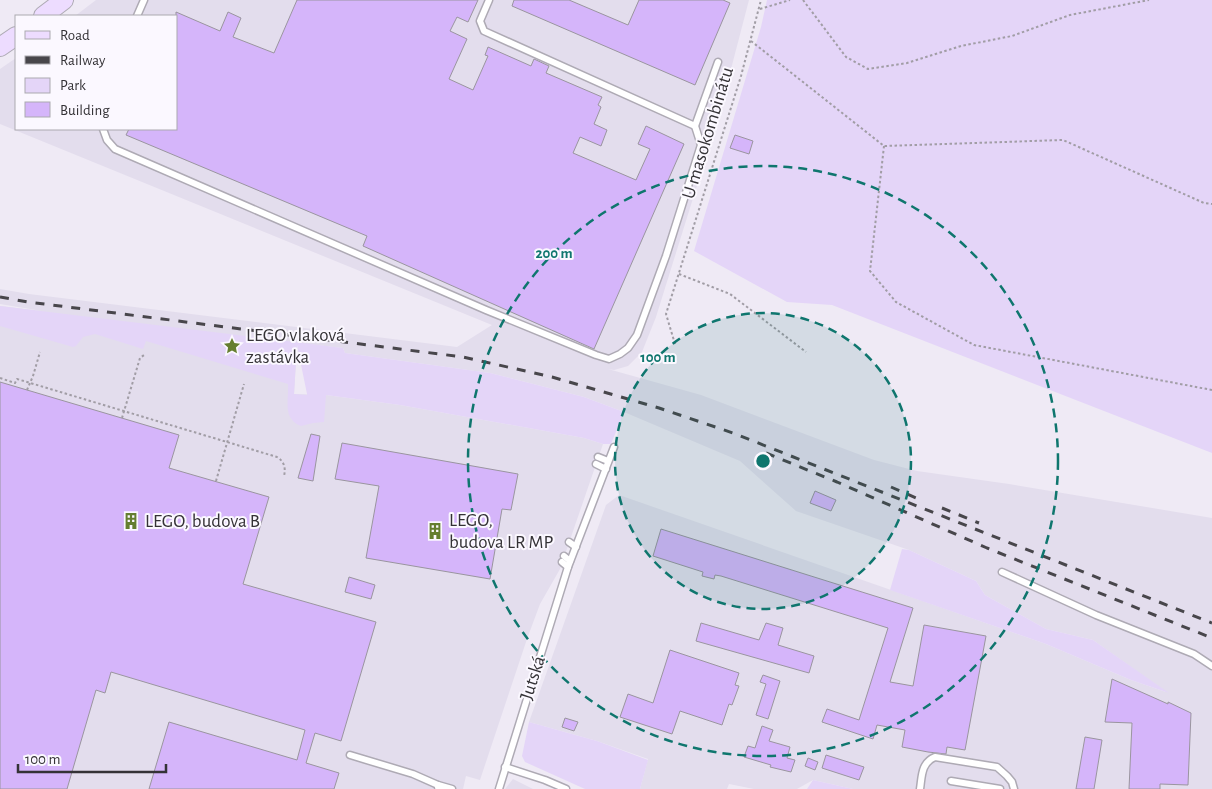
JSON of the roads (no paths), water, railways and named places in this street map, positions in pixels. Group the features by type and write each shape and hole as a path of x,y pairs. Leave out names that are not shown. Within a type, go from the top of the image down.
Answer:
{"street":[{"path":"49,15 64,0"},
{"path":"0,47 15,37"}],"lane":[{"path":"137,15 144,0"},
{"path":"489,0 480,21 484,31 695,126"},
{"path":"103,130 106,140 116,149 486,310 609,359 628,348 637,335 663,264 701,145 695,126 718,62"},
{"name":"Jutská","path":"499,789 569,564 614,447"},
{"path":"606,468 597,461 608,461"},
{"path":"569,542 576,547"},
{"path":"563,559 569,564"},
{"path":"1002,572 1096,614 1194,654 1212,666"},
{"path":"350,755 413,774 438,787 452,789"},
{"path":"920,789 924,766 935,757 997,767 1008,776 1014,789"},
{"path":"505,767 566,789"},
{"path":"951,781 1000,789"}],"railway":[{"path":"0,297 463,357 552,377 659,408 733,433 1212,623"},
{"path":"766,453 987,548 1212,638"},
{"path":"891,487 923,501"},
{"path":"942,508 979,523"}],"place":[{"name":"LEGO vlaková zastávka","path":"232,346"},
{"name":"LEGO, budova B","path":"131,521"},
{"name":"LEGO, budova LR MP","path":"435,531"}]}
